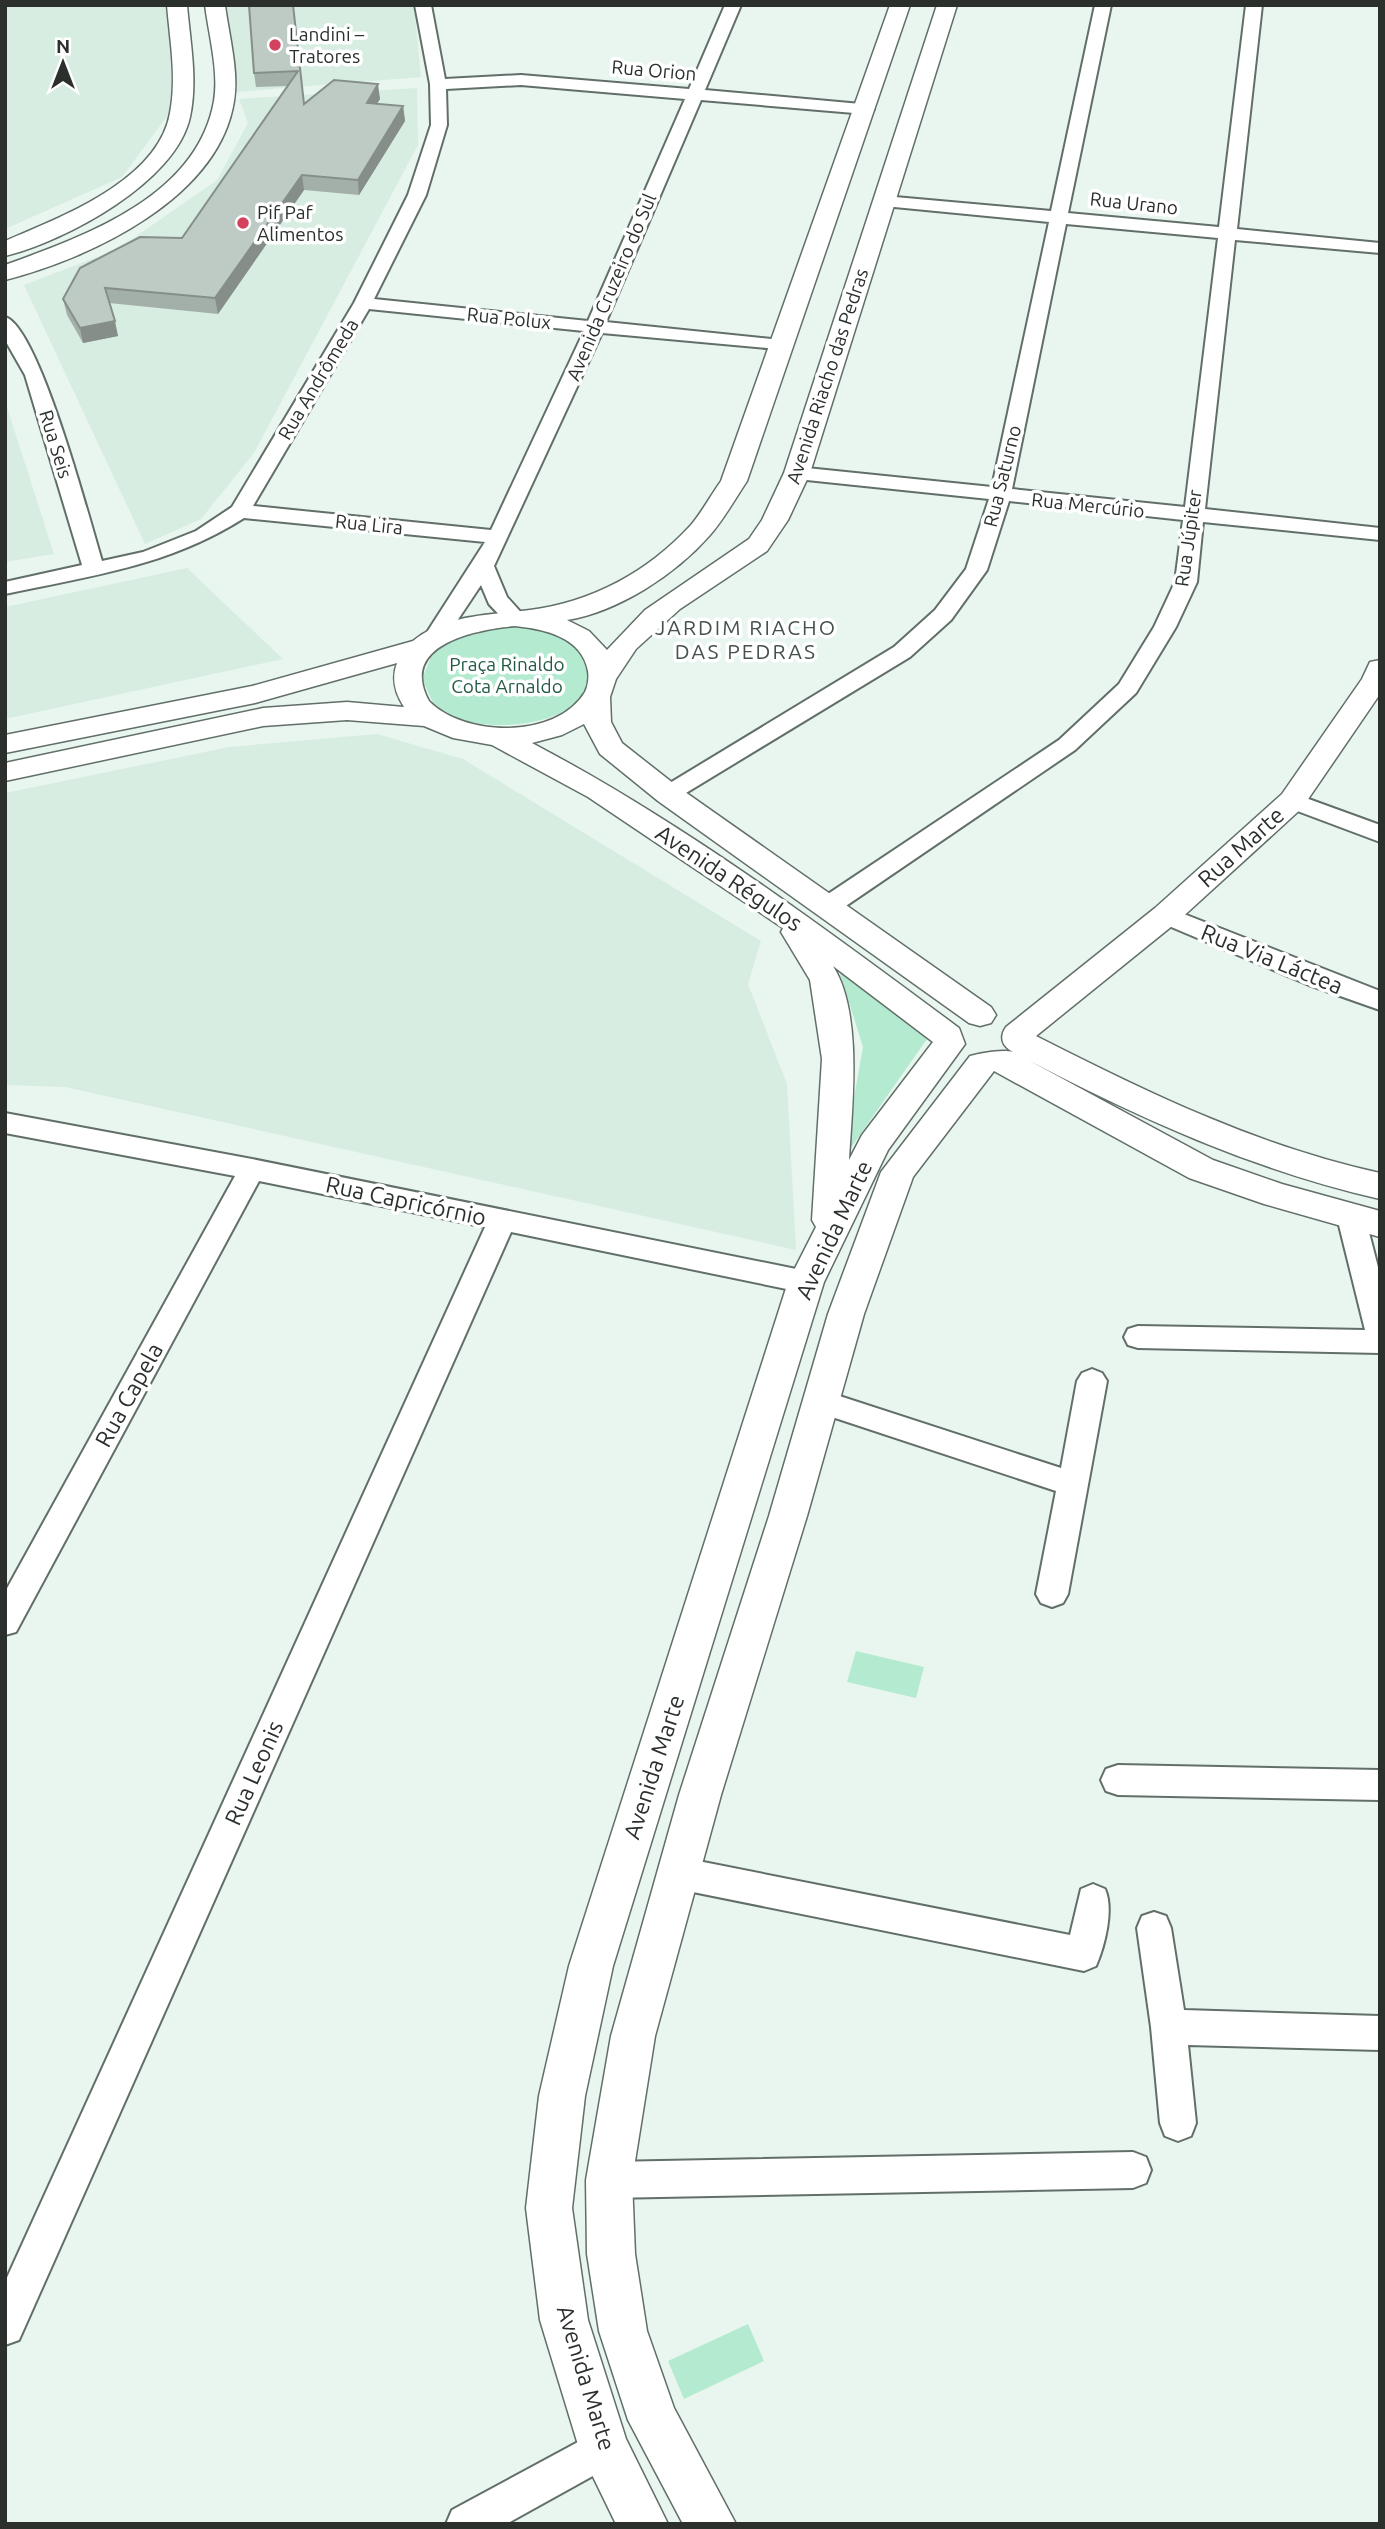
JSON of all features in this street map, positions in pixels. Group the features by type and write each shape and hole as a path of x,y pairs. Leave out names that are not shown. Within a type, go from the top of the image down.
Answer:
{"street":[{"path":"5,248 119,193 162,156 177,129 182,104 177,5"},
{"path":"5,273 54,256 133,218 183,180 200,161 215,133 225,100 215,5"},
{"name":"Rua Andrômeda","path":"5,588 94,570 171,548 203,535 240,511 363,303 417,195 439,125 438,84 423,5"},
{"name":"Avenida Cruzeiro do Sul","path":"428,643 484,566 498,537 595,327 692,94 733,5"},
{"path":"5,744 254,694 428,643 457,627 485,620 521,619 581,610 614,596 644,578 700,530 734,481 866,109 900,5"},
{"name":"Avenida Riacho das Pedras","path":"599,687 616,652 633,633 659,611 758,544 797,473 947,5"},
{"name":"Rua Saturno","path":"668,794 902,652 943,615 976,570 1000,496 1102,5"},
{"name":"Rua Júpiter","path":"828,906 1067,746 1128,688 1166,627 1186,582 1254,5"},
{"path":"180,50 219,46"},
{"name":"Rua Orion","path":"438,84 521,80 866,109"},
{"name":"Rua Urano","path":"884,201 1380,248"},
{"name":"Rua Polux","path":"363,303 781,346"},
{"name":"Rua Seis","path":"5,323 35,375 94,570"},
{"name":"Rua Mercúrio","path":"797,473 1380,534"},
{"name":"Rua Lira","path":"240,511 498,537"},
{"path":"5,772 263,717 347,712 429,718 461,731 499,737 529,734 557,726 580,713 599,687 600,660 590,645 562,628 521,619 497,599 484,566"},
{"path":"428,643 410,665 407,684 413,702 429,718"},
{"name":"Rua Marte","path":"987,1040 1066,992 1166,915 1292,801 1379,676"},
{"name":"Avenida Régulos","path":"599,687 597,722 610,748 668,794 828,906 987,1040 1242,1149 1340,1178 1380,1186"},
{"name":"Avenida Régulos","path":"499,737 598,790 785,914 1201,1169 1366,1221"},
{"path":"1292,801 1380,834"},
{"path":"785,914 826,980 838,1059 829,1236"},
{"name":"Rua Via Láctea","path":"1166,915 1318,979 1380,1001"},
{"name":"Avenida Marte","path":"643,2524 604,2448 564,2320 549,2208 562,2096 591,1966 806,1282 874,1144 987,1040"},
{"name":"Avenida Marte","path":"711,2524 653,2420 623,2331 611,2255 610,2180 633,2036 678,1873 846,1314 898,1172 987,1040"},
{"name":"Rua Capricórnio","path":"5,1123 252,1169 806,1282"},
{"name":"Rua Capela","path":"5,1622 252,1169"},
{"name":"Rua Leonis","path":"5,2326 502,1221"},
{"path":"1366,1221 1380,1332"},
{"path":"1139,1337 1380,1342"},
{"path":"1052,1594 1092,1381"},
{"path":"773,1393 821,1402 1073,1483"},
{"path":"1118,1780 1380,1785"},
{"path":"678,1873 1084,1954 1093,1900"},
{"path":"1154,1928 1169,2026 1178,2123"},
{"path":"1169,2026 1380,2033"},
{"path":"610,2180 1133,2170"},
{"path":"466,2524 653,2420"}],"shaded area":[{"path":"5,5 167,5 173,108 122,177 5,229"},
{"name":"Landini – Tratores","path":"218,5 414,5 421,77 236,92"},
{"name":"Pif Paf Alimentos","path":"417,88 418,145 254,453 201,519 145,544 24,285 118,249 217,180 248,123 239,99"},
{"path":"5,401 54,554 5,562"},
{"path":"187,568 283,659 5,719 5,607"},
{"path":"377,734 463,759 761,941 748,984 787,1084 796,1250 65,1087 5,1085 5,793 229,747"}],"green space":[{"name":"Praça Rinaldo Cota Arnaldo","path":"504,624 546,629 578,645 592,670 585,692 571,707 553,716 510,725 466,721 447,714 434,703 422,679 433,652 463,633"},
{"path":"839,970 927,1039 843,1159 863,1047"},
{"path":"856,1651 924,1667 916,1698 847,1682"},
{"path":"748,2324 764,2361 684,2399 668,2361"}],"building":[{"name":"Pif Paf Alimentos","path":"249,5 293,5 304,104 334,80 378,84 367,103 403,106 358,180 302,175 215,298 105,288 115,321 80,328 63,299 80,268 140,237 182,238 298,71 254,73"}],"place":[{"name":"Landini – Tratores","path":"275,45"},
{"name":"Pif Paf Alimentos","path":"243,223"}],"district":[{"name":"JARDIM RIACHO DAS PEDRAS","path":"746,640"}]}
